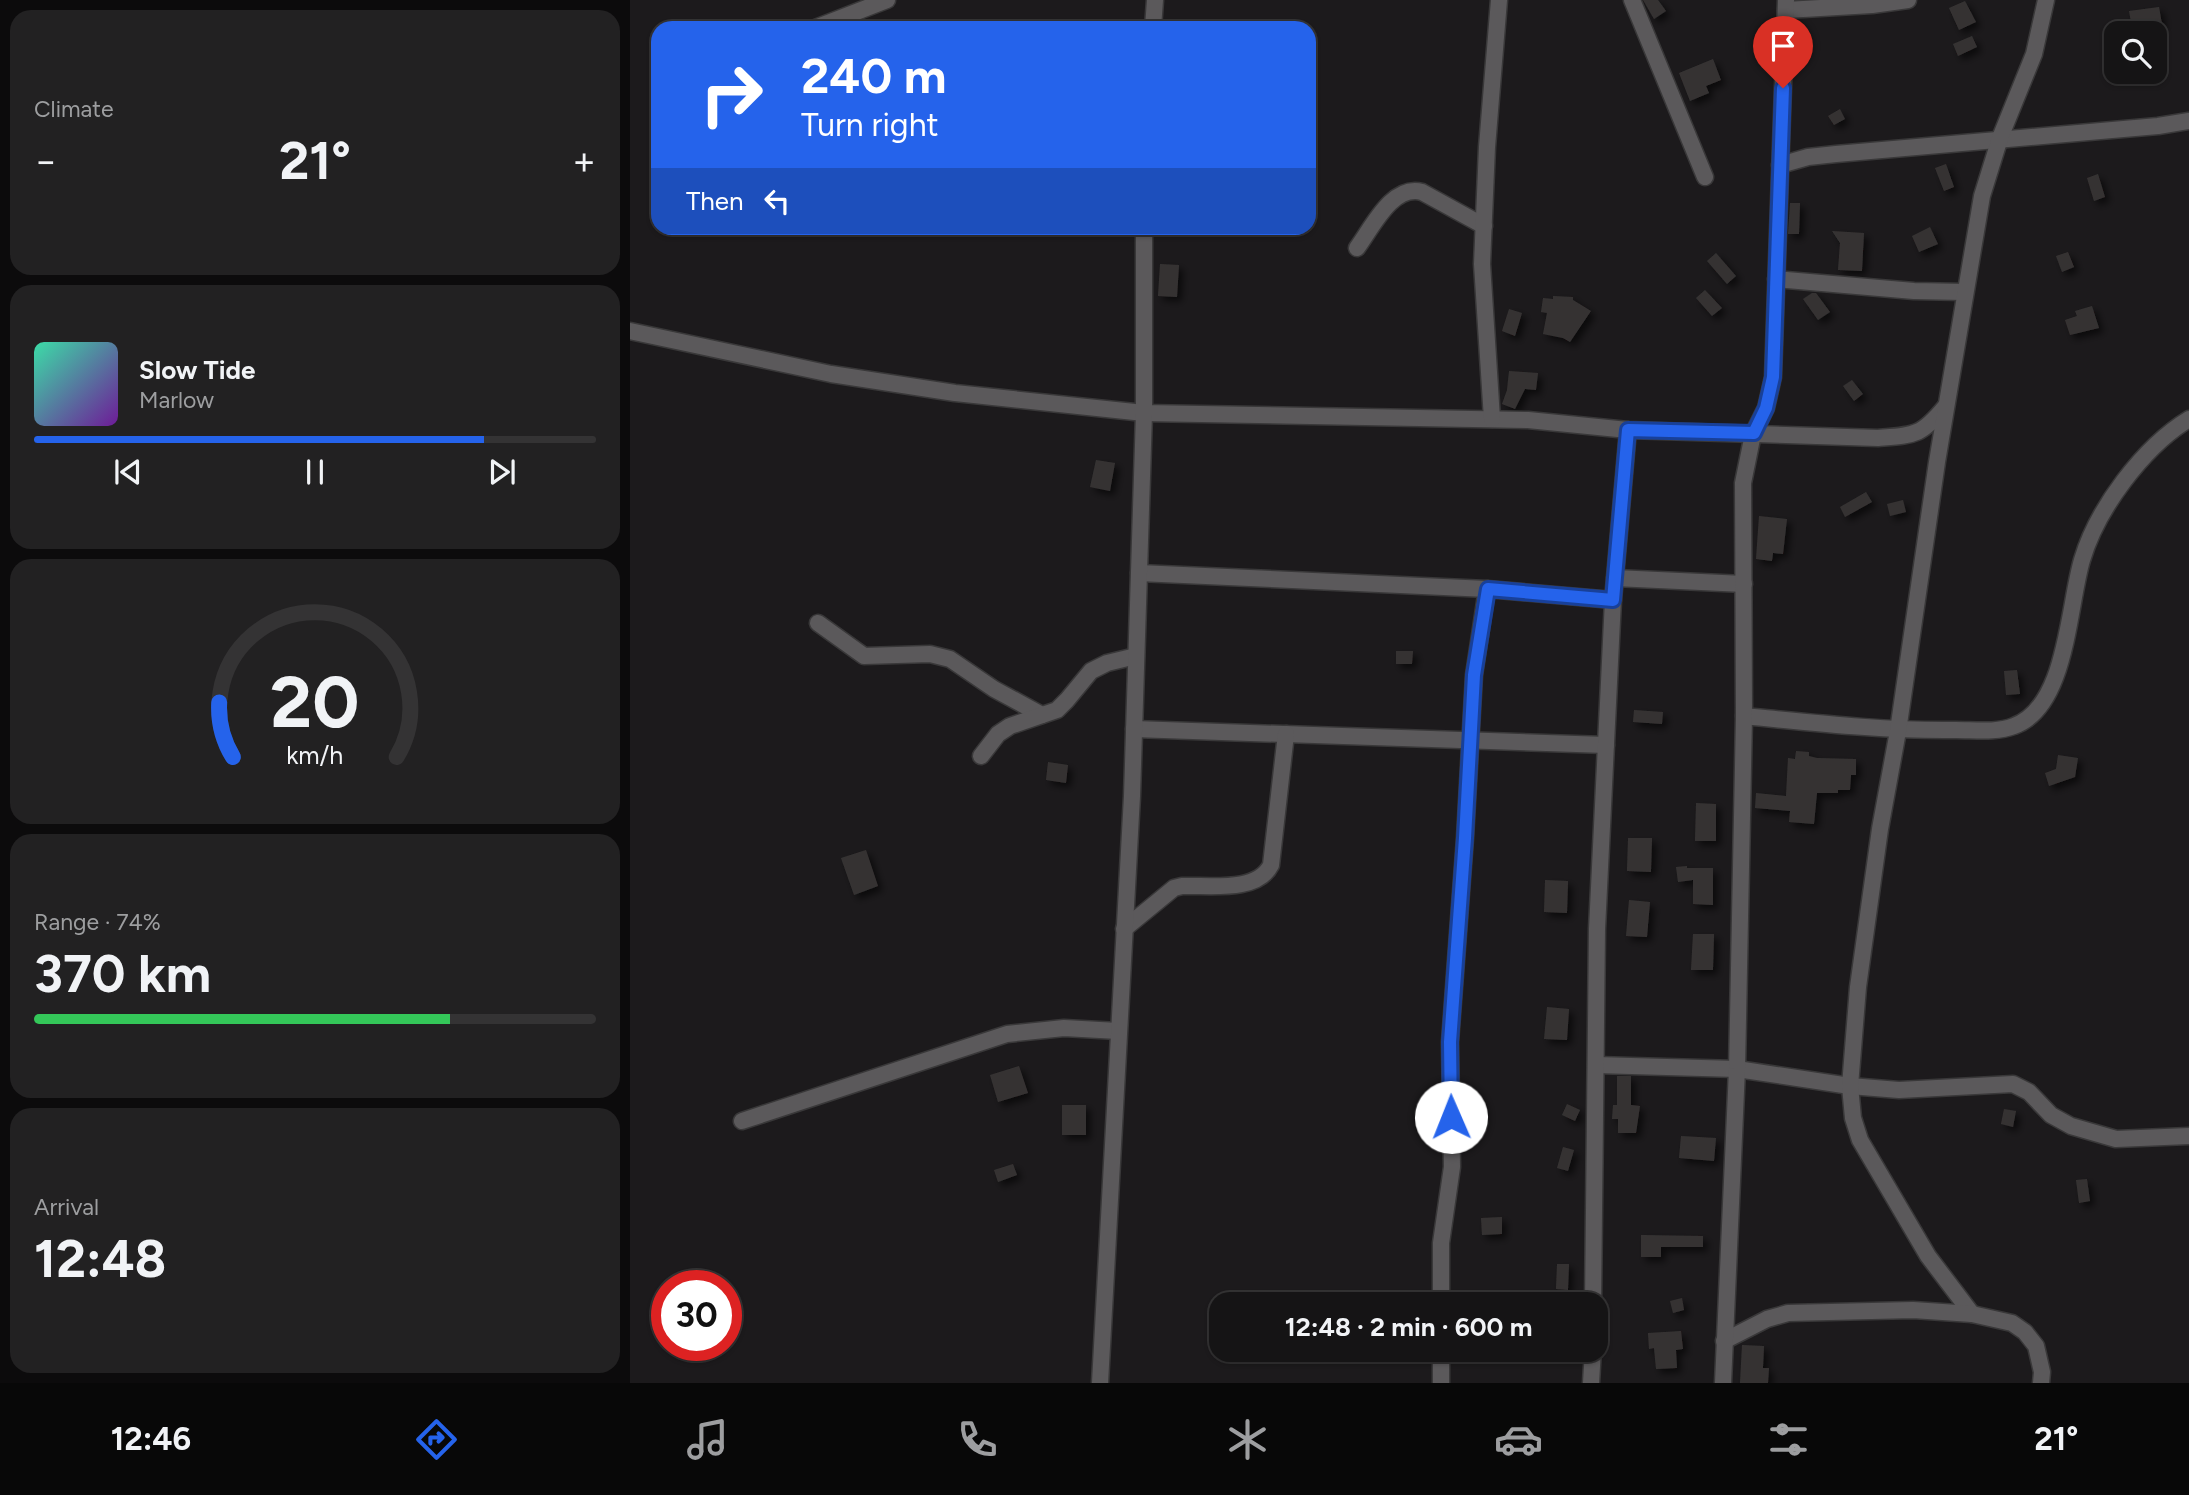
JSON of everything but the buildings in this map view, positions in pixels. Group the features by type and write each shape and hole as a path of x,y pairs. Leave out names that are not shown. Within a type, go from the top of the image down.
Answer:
{"street":[{"path":"833,21 887,0"},
{"path":"1154,21 1155,0"},
{"path":"1492,419 1482,264 1487,147 1499,0"},
{"path":"1632,0 1705,177"},
{"path":"1723,1383 1737,1069 1744,716 1743,483 1754,433 1766,408 1773,377 1786,5 1872,5 1908,0"},
{"path":"1972,1314 1928,1256 1860,1140 1853,1118 1850,1086 1861,961 1880,829 1898,731 1946,407 1982,195 2000,138 2034,54 2046,0"},
{"path":"1780,165 1808,157 2189,121"},
{"path":"1357,248 1386,207 1396,198 1413,190 1422,192 1484,226"},
{"path":"1100,1383 1134,729 1144,413 1144,235"},
{"path":"1776,279 1913,291 1965,292"},
{"path":"630,331 831,374 955,393 1144,413 1528,419 1628,430 1878,438 1911,436 1928,428 1946,407"},
{"path":"1744,716 1898,731 1996,730 2014,726 2032,716 2058,670 2082,559 2101,514 2141,461 2165,437 2189,419"},
{"path":"1594,1292 1597,929 1613,600 1628,430"},
{"path":"1139,573 1488,589 1613,600"},
{"path":"1615,578 1744,584"},
{"path":"1441,1292 1441,1243 1452,1167 1450,1042 1474,675 1488,589"},
{"path":"818,623 864,656 930,654 950,659 1042,715"},
{"path":"981,756 998,734 1010,726 1056,710 1068,700 1091,671 1107,663 1136,656"},
{"path":"1134,729 1606,745"},
{"path":"1124,929 1174,888 1246,884 1260,880 1267,874 1271,865 1286,734"},
{"path":"742,1121 1007,1034 1064,1028 1118,1031"},
{"path":"1595,1065 1737,1069 1850,1086 1899,1090 2013,1084 2029,1092 2051,1115 2071,1126 2116,1139 2189,1136"},
{"path":"1724,1340 1767,1319 1788,1313 1913,1310 1972,1314 2012,1323 2025,1332 2036,1346 2042,1372 2041,1383"},
{"path":"1441,1362 1441,1383"},
{"path":"1591,1383 1592,1362"}],"route":[{"path":"1451,1117 1450,1042 1474,675 1488,589 1613,600 1628,430 1754,433 1766,408 1773,377 1783,88"}]}
